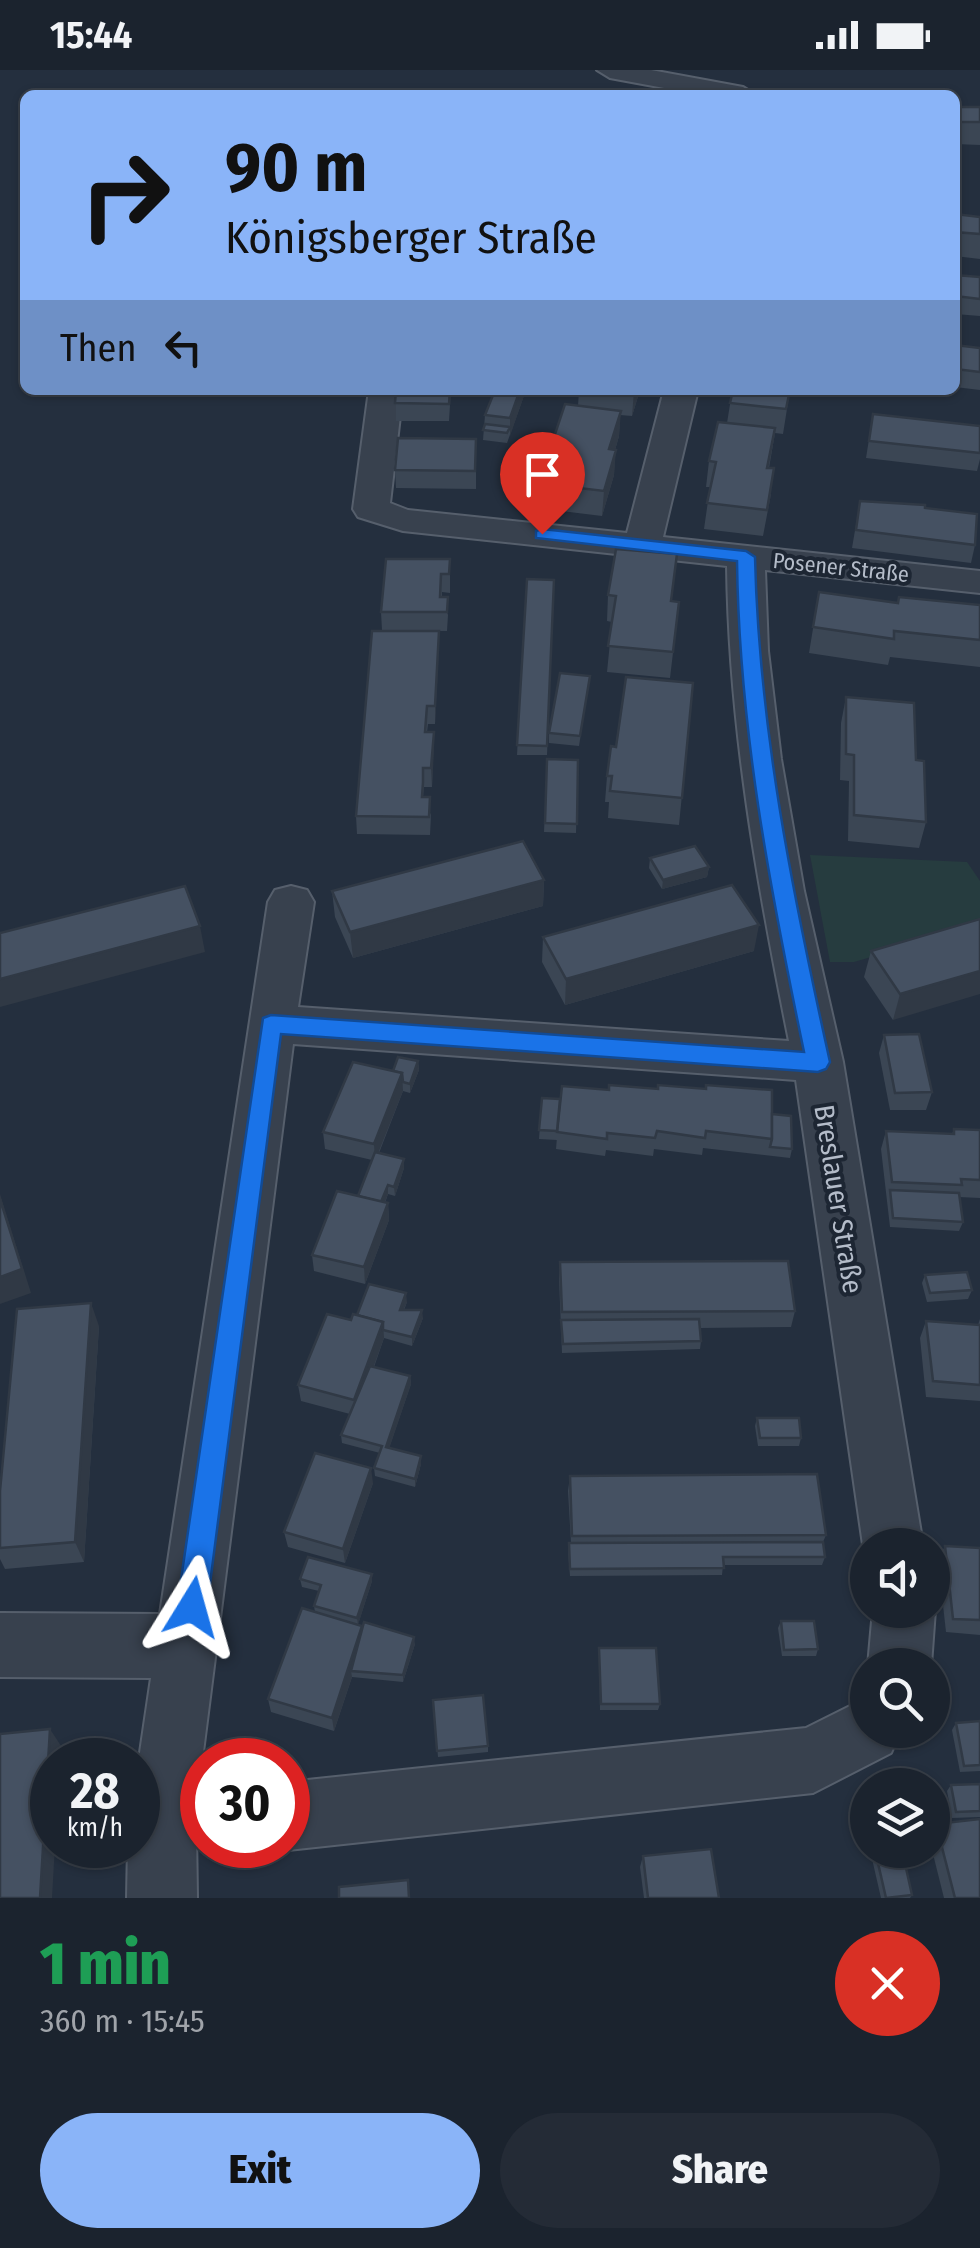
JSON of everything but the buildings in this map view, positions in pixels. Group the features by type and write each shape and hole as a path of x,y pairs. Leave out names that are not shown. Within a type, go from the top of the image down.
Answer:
{"street":[{"path":"610,70 716,90"},
{"name":"Posener Straße","path":"385,395 370,509 403,520 980,582"},
{"path":"643,544 680,395"},
{"name":"Breslauer Straße","path":"746,557 748,651 760,759 781,890 818,1062 890,1528"},
{"path":"184,1738 187,1646 291,902"},
{"path":"271,1024 818,1062"},
{"path":"0,1645 187,1646"},
{"path":"310,1814 813,1760 850,1740"},
{"path":"162,1898 180,1835"}],"green space":[{"path":"810,855 967,862 980,881 980,925 854,962 830,962"}],"route":[{"path":"192,1607 271,1024 818,1062 781,890 760,759 748,651 746,557 542,534"}]}
